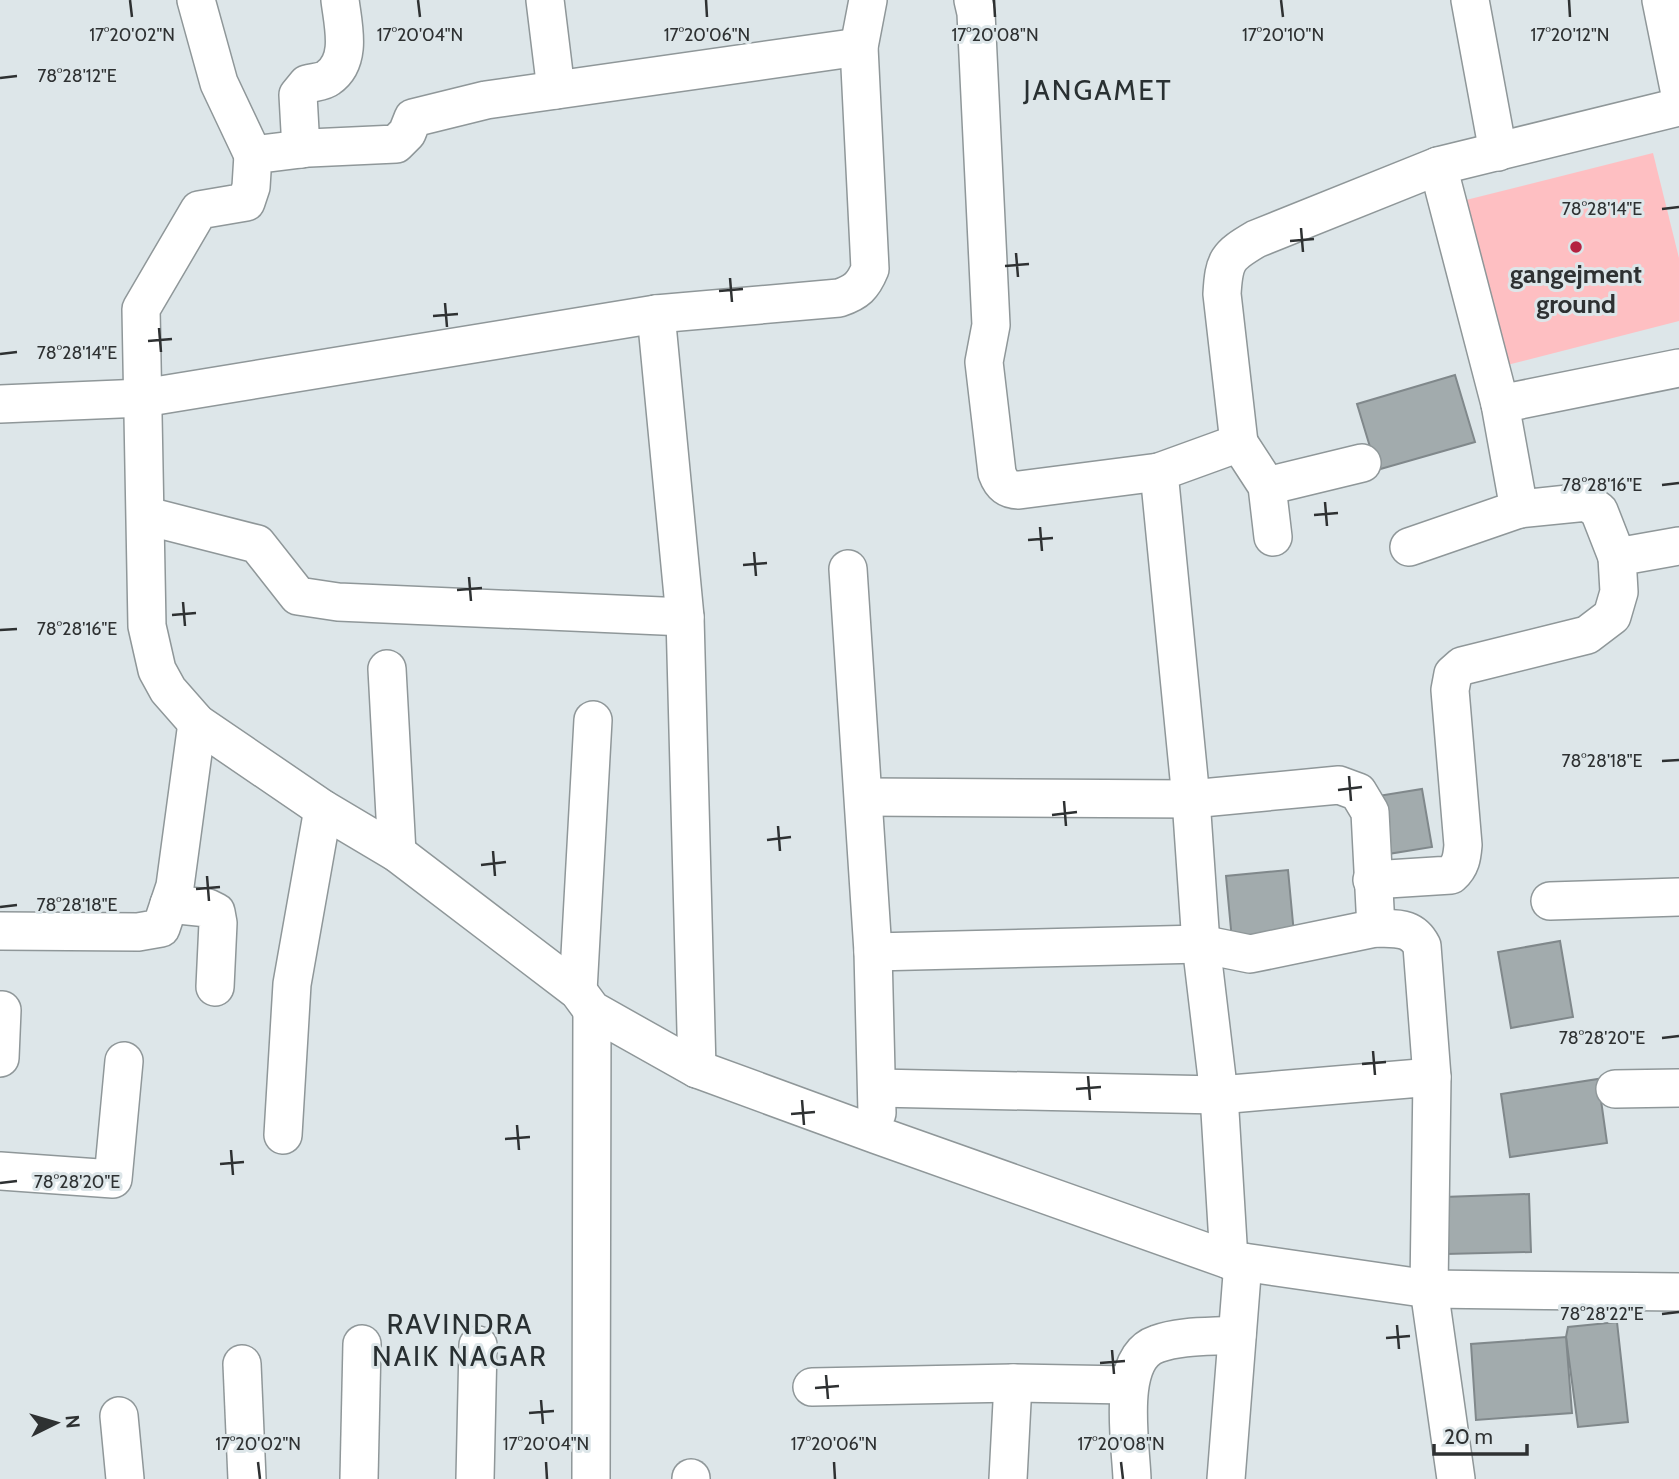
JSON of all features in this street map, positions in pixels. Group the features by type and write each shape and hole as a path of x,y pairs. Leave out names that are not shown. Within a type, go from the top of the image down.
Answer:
{"street":[{"path":"196,0 219,83 253,155 251,187 246,202 199,210 141,310 148,626 158,670 167,690 197,723 323,809 397,853 585,1000 697,1069 1236,1261 1429,1289 1679,1292"},
{"path":"301,149 298,95 307,84 326,80 337,71 345,50 340,0"},
{"path":"545,0 556,90"},
{"path":"0,404 143,398 656,314 839,298 853,293 863,285 870,269 859,47 868,0"},
{"path":"973,0 976,13 991,325 985,362 1000,482 1010,490 1018,490 1159,472 1239,443"},
{"path":"1470,0 1498,152"},
{"path":"1661,0 1679,89"},
{"path":"253,155 301,149 396,145 407,133 413,118 486,100 859,47"},
{"path":"1273,537 1267,486 1239,443 1222,293 1223,270 1234,252 1256,239 1438,166 1679,107"},
{"path":"1438,166 1500,404 1519,509"},
{"path":"656,314 685,617 697,1069"},
{"path":"1500,404 1679,368"},
{"path":"1267,486 1362,463"},
{"path":"1159,472 1191,799 1201,944 1236,1261 1237,1335 1226,1479"},
{"path":"1372,880 1451,875 1462,860 1450,690 1452,674 1462,666 1587,635 1612,615 1619,592 1617,557 1599,511 1587,502 1519,509 1409,547"},
{"path":"147,516 257,544 298,596 338,602 685,617"},
{"path":"1617,557 1679,546"},
{"path":"848,569 865,797 873,952 877,1135"},
{"path":"387,668 397,853"},
{"path":"591,1479 585,1000 593,720"},
{"path":"0,931 138,932 161,928 175,886 197,723"},
{"path":"865,797 1191,799 1339,785 1358,792 1370,812 1376,928"},
{"path":"283,1135 292,984 323,809"},
{"path":"1549,901 1679,897"},
{"path":"169,904 208,908 216,912 218,923 215,987"},
{"path":"873,952 1201,944 1250,954 1376,928 1404,929 1413,933 1422,946 1432,1077 1429,1289 1456,1479"},
{"path":"0,1058 2,1010"},
{"path":"0,1171 114,1179 124,1061"},
{"path":"877,1088 1219,1095 1432,1077"},
{"path":"1615,1089 1679,1088"},
{"path":"1132,1479 1128,1385 1138,1357 1155,1344 1181,1339 1237,1335"},
{"path":"359,1479 362,1344"},
{"path":"475,1479 478,1345"},
{"path":"242,1364 247,1479"},
{"path":"812,1387 1013,1383 1128,1385"},
{"path":"1008,1479 1013,1383"},
{"path":"119,1416 125,1479"}],"shaded area":[{"path":"1653,153 1679,258 1679,321 1507,365 1466,200"}],"building":[{"path":"1455,375 1475,442 1377,470 1357,404"},
{"path":"1422,789 1432,847 1388,854 1378,796"},
{"path":"1288,870 1294,934 1232,940 1226,876"},
{"path":"1560,941 1573,1017 1511,1028 1498,952"},
{"path":"1598,1079 1607,1143 1510,1157 1501,1094"},
{"path":"1529,1194 1531,1252 1446,1254 1444,1197"},
{"path":"1617,1322 1628,1422 1578,1427 1566,1337 1568,1327"},
{"path":"1566,1337 1572,1413 1476,1420 1471,1344"}],"place":[{"name":"gangejment ground","path":"1576,247"}],"district":[{"name":"JANGAMET","path":"1098,90"},
{"name":"RAVINDRA NAIK NAGAR","path":"460,1340"}]}
